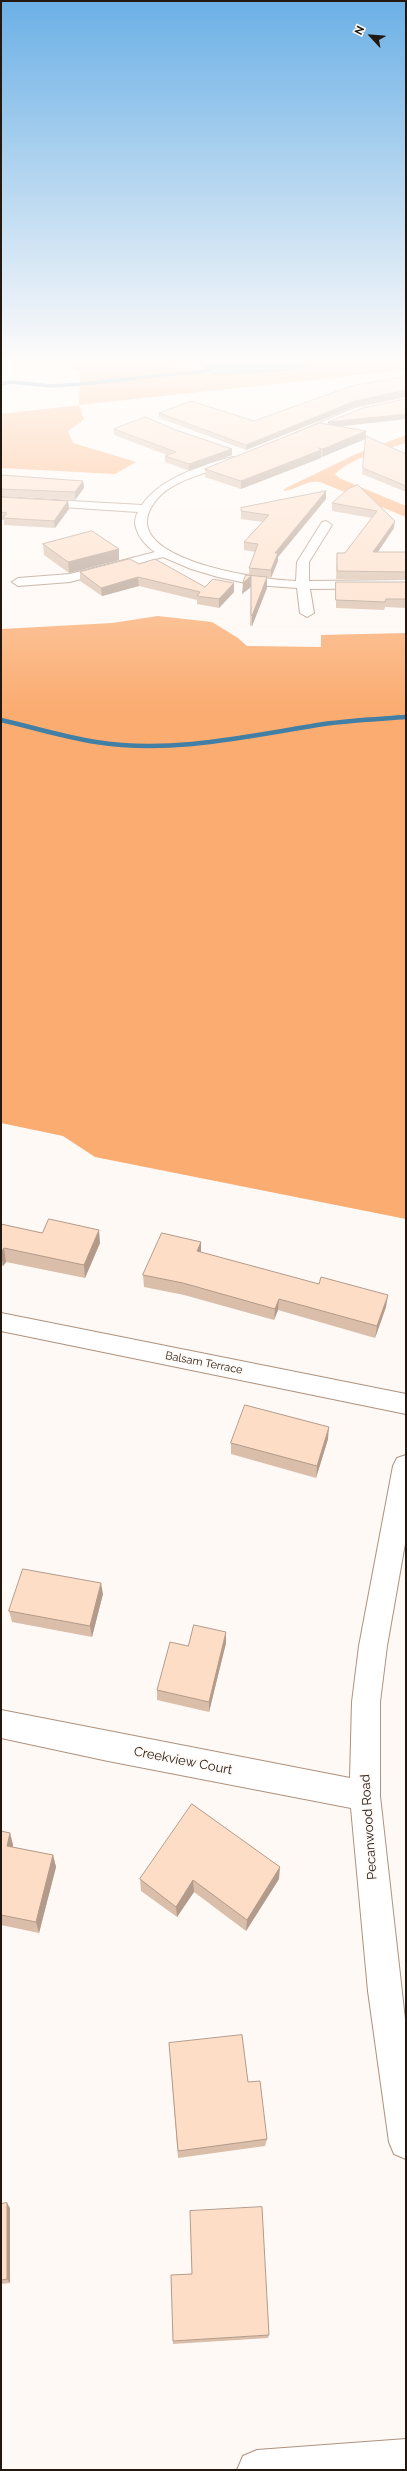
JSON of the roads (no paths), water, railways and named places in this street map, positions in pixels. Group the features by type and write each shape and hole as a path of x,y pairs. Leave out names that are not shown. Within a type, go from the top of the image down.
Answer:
{"street":[{"path":"187,478 169,486 153,498 145,509 142,528 148,538 164,553 187,565 230,577 268,582 303,584 406,584"},
{"path":"1,500 145,509"},
{"path":"307,613 303,584 303,562 326,525"},
{"path":"18,582 70,578 164,553"},
{"name":"Balsam Terrace","path":"1,1322 406,1404"},
{"name":"Pecanwood Road","path":"406,1466 373,1646 366,1702 365,1796 384,1991 406,2142"},
{"name":"Creekview Court","path":"1,1724 108,1747 365,1796"},
{"path":"257,2470 406,2458"}],"waterway":[{"path":"1,720 84,740 125,745 153,746 210,742 334,723 406,717"}]}
